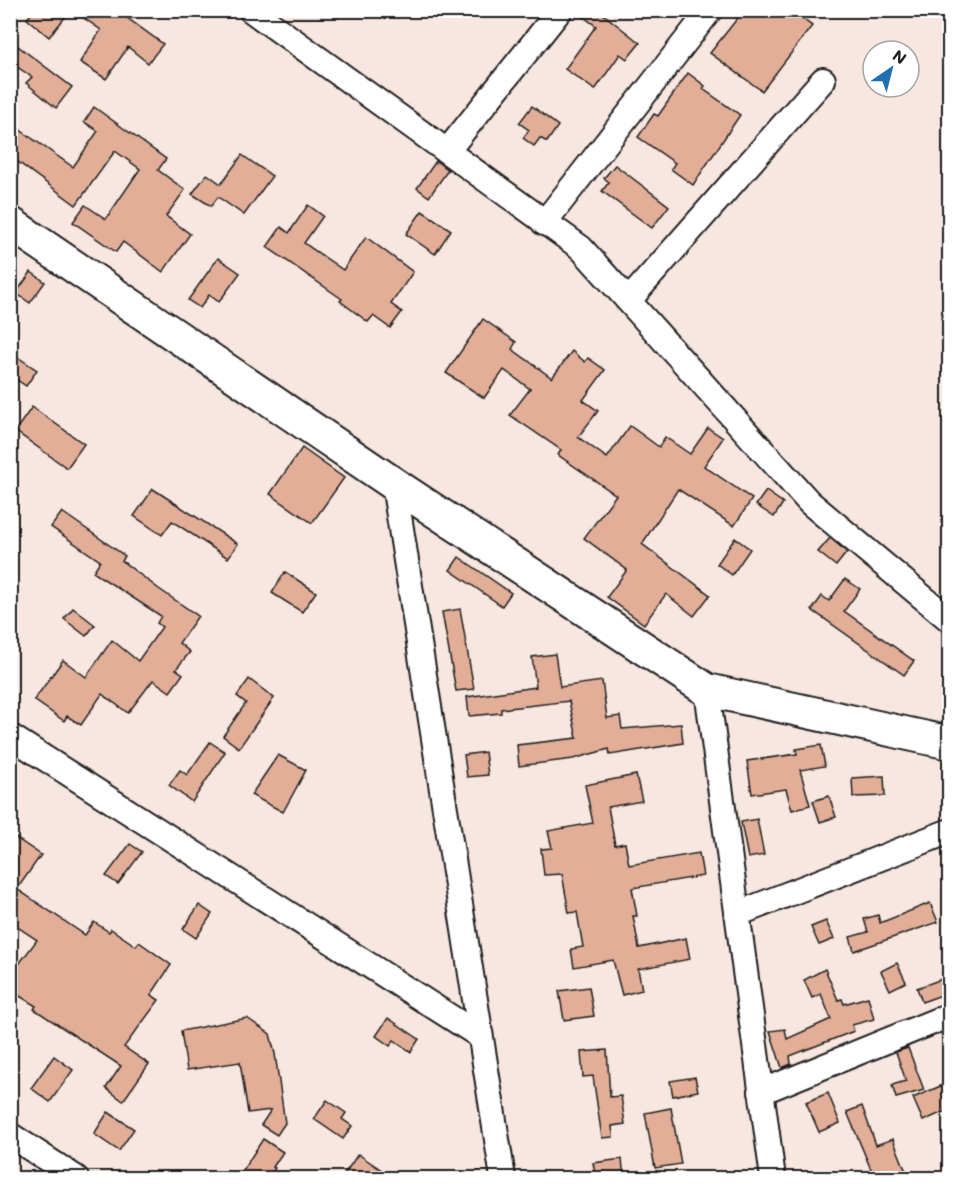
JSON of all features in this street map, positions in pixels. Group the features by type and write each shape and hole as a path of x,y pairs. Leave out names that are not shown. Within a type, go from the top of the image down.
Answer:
{"main road":[{"path":"10,223 394,484 706,690 950,743"}],"street":[{"path":"448,150 560,10"},
{"path":"544,223 710,10"},
{"path":"266,14 544,223 581,248 630,299 809,502 950,620"},
{"path":"630,299 823,80"},
{"path":"394,484 503,1179"},
{"path":"706,690 773,1179"},
{"path":"10,736 480,1036"},
{"path":"737,914 950,831"},
{"path":"761,1092 950,1015"},
{"path":"10,1135 76,1179"}],"building":[{"path":"34,10 71,10 49,37 27,19"},
{"path":"72,10 116,10 163,44 148,63 128,47 106,79 80,62 101,30"},
{"path":"574,10 598,10 640,43 627,59 620,54 595,90 565,69 596,26"},
{"path":"744,10 790,10 812,26 762,91 710,53"},
{"path":"10,40 72,87 56,108 26,83 32,77 10,62"},
{"path":"688,73 705,86 703,89 740,115 693,185 671,169 675,163 638,137 654,114 658,116"},
{"path":"532,106 558,126 547,142 540,138 534,146 523,138 529,130 519,123"},
{"path":"94,107 166,159 158,170 185,190 166,216 190,234 163,272 123,242 116,252 73,222 85,205 106,219 140,169 115,151 76,205 10,156 10,123 73,167 98,131 84,122"},
{"path":"242,155 272,176 244,215 218,197 211,206 192,194 207,174 221,184"},
{"path":"436,161 448,170 429,197 417,188"},
{"path":"615,165 669,206 652,228 602,191 609,182 604,178"},
{"path":"308,205 323,216 304,243 343,270 366,237 413,272 391,304 402,312 390,328 373,316 368,322 340,301 342,299 267,247 281,227 289,233"},
{"path":"422,211 451,230 435,254 406,234"},
{"path":"218,258 240,273 219,302 209,295 200,308 188,300"},
{"path":"31,272 45,282 30,303 16,293"},
{"path":"483,319 516,342 512,349 552,378 572,351 585,362 588,358 605,370 583,400 598,411 578,437 607,458 630,426 659,447 665,437 690,454 708,428 723,438 704,466 752,499 734,526 678,489 642,544 710,595 694,616 666,594 644,624 607,597 627,570 584,538 616,495 558,455 561,450 510,415 530,389 504,370 484,398 446,373"},
{"path":"10,352 37,370 26,386 10,375"},
{"path":"32,407 84,444 67,468 15,431"},
{"path":"302,448 344,478 312,523 270,494"},
{"path":"153,489 238,544 228,558 172,521 162,535 134,516"},
{"path":"766,491 783,503 774,517 756,505"},
{"path":"62,512 125,556 122,561 198,616 179,643 190,652 176,669 183,674 170,692 153,680 128,713 102,694 81,725 67,716 64,721 34,700 63,660 86,677 112,640 138,661 162,627 157,623 161,616 93,572 100,561 51,527"},
{"path":"735,538 750,549 732,575 717,564"},
{"path":"830,538 847,552 836,566 818,552"},
{"path":"459,557 511,593 502,606 450,570"},
{"path":"285,572 316,592 302,612 272,593"},
{"path":"845,579 860,589 844,611 914,661 904,675 812,610 822,596 829,601"},
{"path":"73,608 95,625 86,636 64,619"},
{"path":"460,609 474,689 456,691 442,612"},
{"path":"555,654 560,687 602,681 607,718 620,716 622,729 681,724 683,743 610,755 609,749 573,759 519,766 517,745 577,738 569,701 501,709 501,713 469,716 467,697 536,687 532,657"},
{"path":"249,679 274,698 239,748 223,736 246,703 237,696"},
{"path":"210,742 225,752 192,802 169,785 180,770 187,775"},
{"path":"821,745 825,766 800,770 810,805 792,810 786,789 752,794 747,761 797,754 796,749"},
{"path":"485,752 488,775 467,777 464,755"},
{"path":"278,755 306,770 283,812 251,795"},
{"path":"636,775 642,801 608,807 615,845 625,843 629,865 699,853 703,876 632,888 637,916 633,916 639,948 686,938 690,959 638,969 642,990 622,995 613,960 574,967 571,949 583,947 577,912 569,913 562,874 544,875 541,849 552,848 548,831 593,823 585,785"},
{"path":"884,776 885,796 853,797 852,778"},
{"path":"829,796 836,817 820,822 813,801"},
{"path":"757,819 764,855 748,858 741,822"},
{"path":"10,834 41,855 17,889 85,935 94,922 109,932 111,929 136,946 139,942 171,965 151,995 159,1000 124,1047 149,1064 123,1101 106,1088 121,1066 34,1009 36,1006 10,990 10,976 37,940 10,922"},
{"path":"130,844 142,852 118,884 106,876"},
{"path":"930,903 938,922 854,951 850,937 868,932 864,919 878,915 880,923"},
{"path":"199,905 212,914 196,938 183,929"},
{"path":"826,921 834,939 819,945 811,927"},
{"path":"897,963 906,982 890,990 881,971"},
{"path":"825,969 838,1000 842,999 844,1004 868,997 874,1019 852,1025 854,1031 790,1056 791,1064 782,1068 770,1031 785,1029 787,1039 831,1019 821,994 812,998 804,980"},
{"path":"950,976 950,992 922,1002 917,988"},
{"path":"589,987 594,1016 564,1020 559,991"},
{"path":"247,1018 270,1034 285,1123 277,1135 261,1125 271,1110 248,1113 240,1062 187,1070 181,1031"},
{"path":"388,1018 419,1039 411,1052 394,1040 390,1046 376,1036"},
{"path":"908,1048 924,1090 896,1098 892,1085 906,1081 896,1052"},
{"path":"607,1050 610,1097 621,1096 625,1124 612,1126 613,1137 602,1138 593,1076 583,1077 581,1052"},
{"path":"54,1056 73,1070 50,1102 31,1088"},
{"path":"695,1077 698,1091 673,1096 670,1081"},
{"path":"950,1082 950,1109 923,1121 913,1098"},
{"path":"828,1093 840,1123 819,1132 806,1102"},
{"path":"327,1100 346,1113 342,1119 352,1126 343,1139 314,1119"},
{"path":"862,1106 876,1145 893,1139 909,1179 875,1179 847,1112"},
{"path":"671,1108 681,1164 655,1168 645,1113"},
{"path":"108,1112 134,1129 119,1151 94,1134"},
{"path":"263,1139 283,1152 268,1179 237,1179"},
{"path":"358,1154 395,1179 341,1179"},
{"path":"622,1159 624,1179 596,1179 593,1163"}]}
